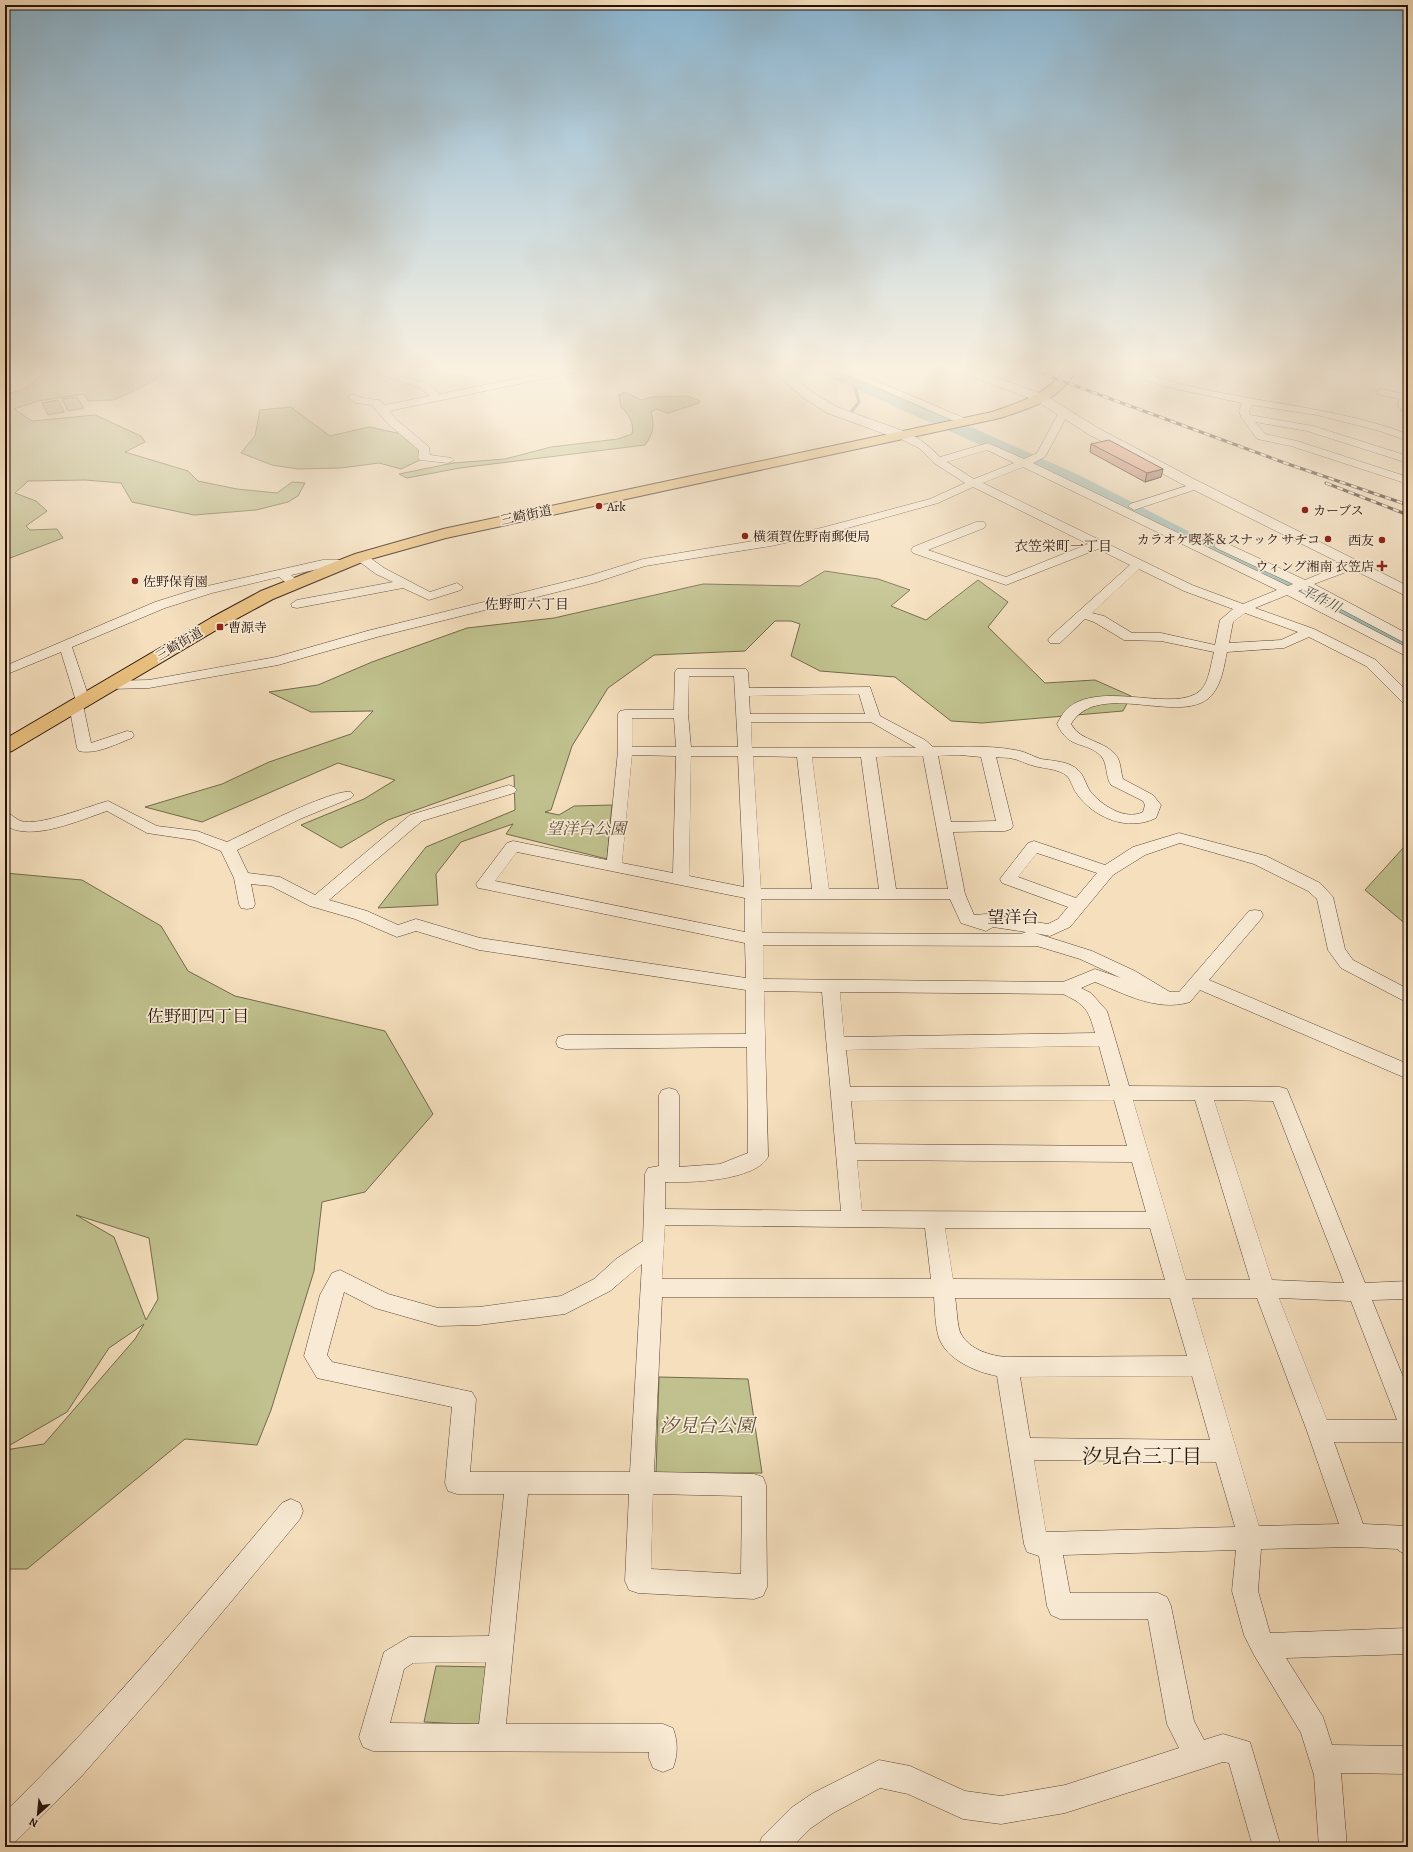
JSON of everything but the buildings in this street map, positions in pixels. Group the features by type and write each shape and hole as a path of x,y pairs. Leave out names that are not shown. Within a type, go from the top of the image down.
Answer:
{"main road":[{"name":"三崎街道","path":"5,748 217,622 294,583 341,564 443,534 816,453"}],"street":[{"path":"425,453 424,458 448,460"},
{"path":"930,453 938,461 973,483 1188,588 1309,632 1371,663 1408,699"},
{"path":"938,461 963,453"},
{"path":"1004,453 1288,590 1408,653"},
{"path":"110,685 149,684 278,662 372,634 593,580 644,563 771,542 822,531 934,501 1023,462 1037,458 1042,453"},
{"path":"1136,453 1196,486 1408,592"},
{"path":"1325,453 1408,481"},
{"path":"1388,453 1408,460"},
{"path":"1037,458 1134,506 1304,584 1408,639"},
{"path":"1408,484 1402,490 1408,492"},
{"path":"1134,506 1196,486"},
{"path":"980,525 917,550 1006,581 1100,544"},
{"path":"361,557 380,571 429,596 457,587"},
{"path":"5,671 160,605 208,590 282,573 323,564 341,564"},
{"path":"1055,640 1138,564"},
{"path":"625,751 868,753 988,752 1015,754 1036,762 1061,767 1073,773 1083,792 1094,805 1107,813 1142,820 1150,815 1153,805 1148,798 1116,782 1112,762 1103,750 1074,739 1067,732 1064,724 1074,710 1084,704 1123,699 1169,702 1198,698 1205,694 1210,686 1221,649 1226,620 1243,608 1353,565"},
{"path":"282,573 294,583"},
{"path":"297,604 404,584"},
{"path":"1083,614 1099,619 1129,637 1161,637 1221,649 1284,644 1309,632"},
{"path":"64,645 79,703 84,748 91,748 127,735"},
{"path":"653,1245 624,1265 602,1286 565,1305 479,1316 438,1317 383,1302 340,1279 331,1295 315,1356 325,1371 464,1399 457,1483 641,1483 754,1485 754,1587 638,1581 641,1483 655,1217 655,1174 713,1175 739,1168 758,1157 758,1110 754,1040 753,894 741,672 682,672 681,714 684,751 681,880"},
{"path":"742,692 865,690 874,718"},
{"path":"614,866 625,751 625,714 681,714"},
{"path":"743,718 874,718 920,744 930,752 957,894 967,919 1086,955 1129,975 1168,999"},
{"path":"804,752 821,894"},
{"path":"945,826 1005,826 988,752"},
{"path":"868,753 888,894"},
{"path":"316,902 416,818 509,790"},
{"path":"228,848 294,816 346,795"},
{"path":"5,817 17,826 39,827 108,806 153,830 197,836 228,848 242,878 247,904"},
{"path":"976,922 986,920 1050,930 1064,923 1107,871 1139,851 1179,838 1260,860 1314,886 1325,897 1337,950 1347,964 1408,997"},
{"path":"957,894 753,894 513,846 484,884 753,939 1039,940"},
{"path":"1080,905 1008,879 1034,846 1107,871"},
{"path":"242,878 274,881 316,902 361,915 397,931 416,925 479,944 754,985 1065,988 1085,997 1098,1011 1250,1537 1245,1590 1257,1635 1313,1727 1324,1759 1328,1774 1333,1847"},
{"path":"1065,988 1095,975 1154,998 1184,998 1255,915"},
{"path":"1198,982 1408,1072"},
{"path":"830,986 852,1219"},
{"path":"836,1044 1106,1039"},
{"path":"566,1042 754,1040"},
{"path":"1202,1093 1264,1289 1319,1431 1355,1535"},
{"path":"841,1094 1280,1094 1408,1418"},
{"path":"668,1095 669,1174"},
{"path":"846,1152 1139,1154"},
{"path":"655,1217 934,1220 1158,1220"},
{"path":"934,1220 942,1288 950,1337 958,1349 975,1360 992,1367 1200,1366"},
{"path":"651,1288 1264,1289 1357,1292 1408,1290"},
{"path":"1007,1367 1036,1544 1355,1535 1406,1537 1408,1543"},
{"path":"1319,1431 1408,1430"},
{"path":"1020,1449 1224,1451"},
{"path":"490,1738 502,1649 517,1483"},
{"path":"5,1832 69,1770 150,1679 291,1511"},
{"path":"1049,1544 1060,1606 1158,1606 1181,1724 1197,1756"},
{"path":"1264,1646 1408,1641"},
{"path":"502,1649 409,1650 393,1661 373,1737 663,1738 663,1758"},
{"path":"772,1847 801,1818 823,1803 879,1774 910,1780 963,1804 1001,1810 1065,1799 1223,1748 1240,1752 1267,1847"},
{"path":"1324,1759 1408,1760"}],"green space":[{"path":"5,453 130,453 188,471 198,481 237,489 277,493 292,482 305,483 298,496 288,502 256,510 194,515 132,502 121,483 85,480 28,481 15,493 36,501 47,511 26,526 30,530 57,529 63,538 5,560"},
{"path":"242,453 421,453 424,458 401,469 379,463 341,468 298,469 272,465"},
{"path":"526,453 577,453 460,468 407,478 399,474 453,463 505,459"},
{"name":"望洋台公園","path":"825,571 878,579 910,590 891,606 926,620 978,580 1008,602 988,627 1045,683 1095,680 1131,696 1123,711 982,723 951,721 895,677 820,671 791,656 800,624 791,621 775,621 745,651 654,655 608,688 572,746 551,810 545,812 559,815 574,806 612,805 607,859 506,834 513,824 461,842 436,874 438,905 378,908 426,847 515,810 514,775 388,820 341,848 301,825 364,799 395,780 338,763 202,822 145,807 222,784 269,762 351,734 373,711 311,712 269,692 318,685 372,662 467,628 554,618 703,584 800,586"},
{"path":"1408,845 1408,926 1365,890 1404,847"},
{"path":"5,873 82,880 161,926 188,971 235,996 385,1031 433,1114 365,1192 322,1202 314,1271 271,1410 257,1445 185,1439 27,1569 5,1569 5,1450 44,1444 135,1339 144,1324 109,1348 67,1412 5,1448","holes":["76,1215 149,1238 158,1299 146,1320 114,1237"]},
{"name":"汐見台公園","path":"659,1377 748,1379 762,1473 656,1473"},
{"path":"436,1666 492,1667 484,1725 424,1722"}],"waterway":[{"name":"平作川","path":"1015,453 1074,480 1181,535 1312,593 1408,646"}],"railway":[{"path":"1259,453 1408,505"},
{"path":"1326,483 1408,515"}],"place":[{"name":"Ark","path":"599,506"},
{"name":"カーブス","path":"1305,510"},
{"name":"横須賀佐野南郵便局","path":"745,536"},
{"name":"カラオケ喫茶＆スナック サチコ","path":"1328,539"},
{"name":"西友","path":"1382,540"},
{"name":"ウィング湘南 衣笠店","path":"1382,566"},
{"name":"佐野保育園","path":"135,581"},
{"name":"曹源寺","path":"220,627"}],"district":[{"name":"衣笠栄町一丁目","path":"1063,546"},
{"name":"佐野町六丁目","path":"527,604"},
{"name":"望洋台","path":"1013,917"},
{"name":"佐野町四丁目","path":"198,1016"},
{"name":"汐見台三丁目","path":"1142,1456"}]}
